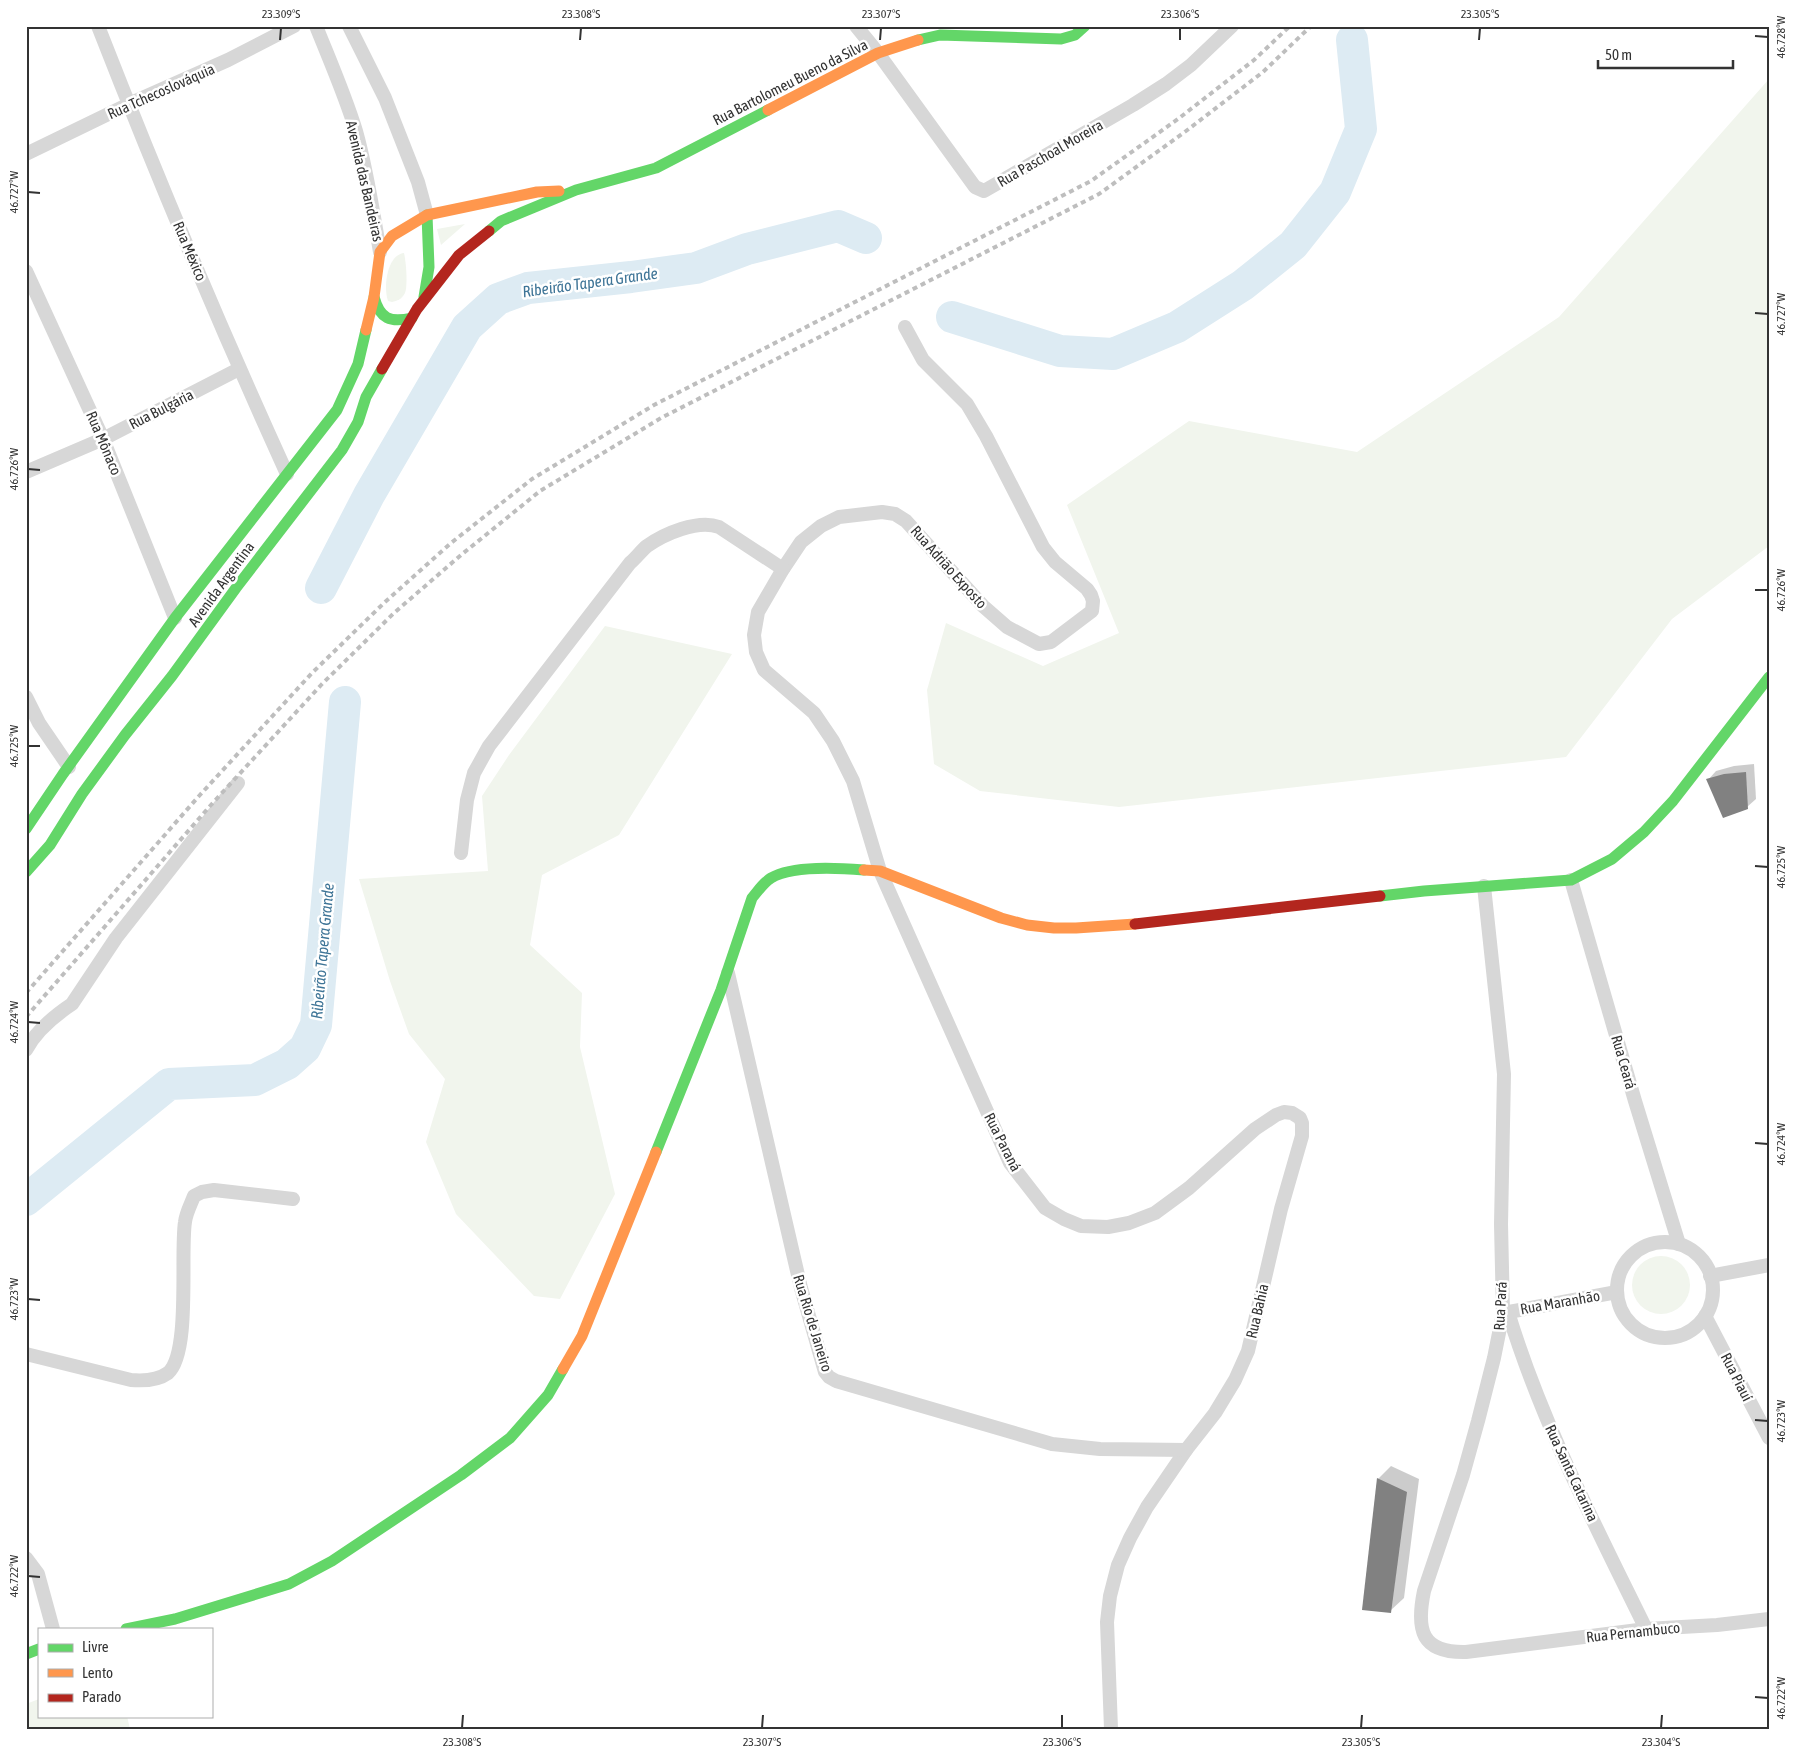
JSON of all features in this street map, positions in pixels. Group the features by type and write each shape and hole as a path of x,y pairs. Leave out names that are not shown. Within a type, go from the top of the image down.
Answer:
{"street":[{"name":"Rua México","path":"98,26 240,369 287,474"},
{"name":"Rua Tchecoslováquia","path":"26,154 129,104 228,60 294,26"},
{"name":"Avenida das Bandeiras","path":"316,26 339,82 356,131 380,252"},
{"path":"349,26 385,98 418,182 427,215 429,264 428,283 423,302"},
{"path":"856,26 878,53"},
{"name":"Rua Paschoal Moreira","path":"878,53 975,187 984,191 1166,84 1191,65 1232,26"},
{"name":"Rua Bartolomeu Bueno da Silva","path":"423,302 459,255 501,221 576,190 656,168 878,53 908,42 940,35 1061,39 1069,38 1084,28"},
{"name":"Rua Bartolomeu Bueno da Silva","path":"380,252 392,236 427,215 537,192 576,190"},
{"name":"Avenida Argentina","path":"34,830 43,805 175,618 337,410 358,364 374,297 380,252"},
{"name":"Rua Mônaco","path":"26,271 103,439 175,618"},
{"path":"374,297 376,306 382,315 392,321 412,318"},
{"name":"Avenida Argentina","path":"26,872 50,845 54,823 82,794 342,450 358,422 366,397 423,302"},
{"name":"Rua Adrião Exposto","path":"880,871 854,781 833,741 814,712 764,670 756,652 754,635 758,612 801,542 821,526 839,517 882,512 895,514 906,521 983,606 1007,627 1039,644 1050,642 1092,611 1093,601 1087,589 1055,562 1043,547 986,436 967,404 923,360 905,327"},
{"name":"Rua Bulgária","path":"26,472 103,439 240,369"},
{"path":"461,852 467,800 474,773 489,746 630,564 646,547 664,536 697,525 712,524 783,569"},
{"path":"131,1628 175,1619 289,1584 332,1561 461,1475 510,1438 548,1395 582,1336 728,971 752,898 761,886 771,878 787,871 836,868 880,871 1001,918 1026,925 1054,928 1160,922 1363,897 1571,880 1591,872 1623,852 1654,824 1769,676"},
{"path":"26,698 69,767"},
{"path":"26,1050 33,1037 72,1004 116,938 238,784"},
{"path":"43,805 43,810 54,823"},
{"path":"34,830 50,845"},
{"name":"Rua Paraná","path":"880,871 1010,1163 1046,1208 1064,1219 1081,1226 1108,1227 1129,1223 1155,1213 1189,1188 1255,1129 1284,1112 1297,1116 1302,1123 1302,1136 1295,1158"},
{"name":"Rua Ceará","path":"1571,880 1635,1101 1679,1244"},
{"name":"Rua Pará","path":"1484,886 1504,1074 1501,1224 1505,1312 1463,1475 1430,1570 1421,1606 1423,1631 1427,1642 1436,1648 1458,1652 1496,1648"},
{"name":"Rua Rio de Janeiro","path":"728,971 801,1288 822,1363 829,1377 836,1381 1052,1444 1100,1448 1186,1450"},
{"name":"Rua Bahia","path":"1111,1729 1107,1622 1110,1596 1118,1566 1130,1538 1147,1507 1186,1450 1226,1397 1248,1351 1295,1158"},
{"path":"26,1354 131,1380 149,1381 168,1373 176,1360 182,1332 185,1220 194,1196 202,1192 214,1190 293,1199"},
{"path":"1664,1242 1679,1244 1693,1251 1704,1262 1710,1276 1711,1303 1705,1316 1693,1328 1678,1336 1661,1338 1644,1334 1630,1323 1621,1309 1617,1292 1619,1277 1625,1263 1636,1252 1649,1244 1664,1242"},
{"path":"1710,1276 1769,1265"},
{"name":"Rua Maranhão","path":"1505,1312 1617,1292"},
{"name":"Rua Santa Catarina","path":"1505,1312 1558,1443 1646,1629"},
{"name":"Rua Piauí","path":"1705,1316 1769,1438"},
{"path":"26,1558 38,1574 53,1628"},
{"name":"Rua Pernambuco","path":"1496,1648 1646,1629 1717,1625 1769,1618"},
{"path":"26,1654 38,1649"}],"shaded area":[{"path":"1769,79 1769,546 1672,619 1566,757 1119,807 980,791 934,764 927,690 946,623 1043,666 1119,633 1067,505 1189,421 1357,452 1559,317"},
{"path":"465,224 441,245 437,229"},
{"path":"404,253 407,279 405,293 398,300 388,301 386,280 390,265 398,255"},
{"path":"605,626 732,654 619,835 542,875 530,945 582,993 580,1047 615,1194 560,1299 534,1296 456,1214 426,1142 445,1079 409,1034 390,981 359,879 488,871 482,796 509,755"},
{"path":"1661,1256 1672,1258 1685,1269 1690,1285 1688,1296 1677,1309 1661,1314 1650,1312 1637,1301 1632,1285 1634,1274 1645,1261"},
{"path":"38,1699 38,1718 127,1718 130,1729 26,1729 26,1704"}],"building":[{"path":"1746,772 1748,809 1723,818 1706,779 1724,774"},
{"path":"1377,1478 1407,1492 1391,1613 1362,1610"}],"waterway":[{"name":"Ribeirão Tapera Grande","path":"952,317 1060,351 1113,354 1177,327 1243,285 1293,245 1335,192 1361,129 1352,40"},
{"name":"Ribeirão Tapera Grande","path":"321,588 369,495 467,327 498,299 528,288 696,268 747,249 838,226 866,238"},
{"name":"Ribeirão Tapera Grande","path":"26,1200 169,1084 255,1080 287,1064 305,1048 316,1025 345,702"}],"railway":[{"path":"26,993 199,796 312,673 385,602 451,543 532,479 654,405 1091,181 1178,119 1254,60 1290,26"},
{"path":"26,1017 210,806 322,684 394,613 461,555 540,491 661,418 1099,194 1263,72 1311,26"}],"traffic: fast":[{"path":"918,40 940,35 1061,39 1075,35 1085,26"},
{"path":"489,231 501,221 576,190 656,168 768,110"},
{"path":"424,297 429,267 427,215"},
{"path":"374,297 379,310 387,318 398,320 412,318"},
{"path":"26,829 63,774 175,618 337,410 358,364 366,330"},
{"path":"26,872 50,845 82,794 125,735 172,676 236,588 342,450 358,422 366,397 382,369"},
{"path":"1380,896 1571,880 1612,859 1644,832 1673,801 1769,677"},
{"path":"656,1152 721,990 752,898 771,878 791,871 816,868 864,870"},
{"path":"131,1628 175,1619 289,1584 332,1561 461,1475 510,1438 548,1395 563,1369"},
{"path":"26,1654 38,1649"}],"traffic: slow":[{"path":"768,110 878,53 918,40"},
{"path":"366,330 374,297 380,252 392,236 427,215 537,192 559,191"},
{"path":"864,870 880,871 1001,918 1027,925 1076,928 1135,924"},
{"path":"563,1369 582,1336 656,1152"}],"traffic: jam":[{"path":"382,369 417,309 459,255 489,231"},
{"path":"1135,924 1380,896"}]}
